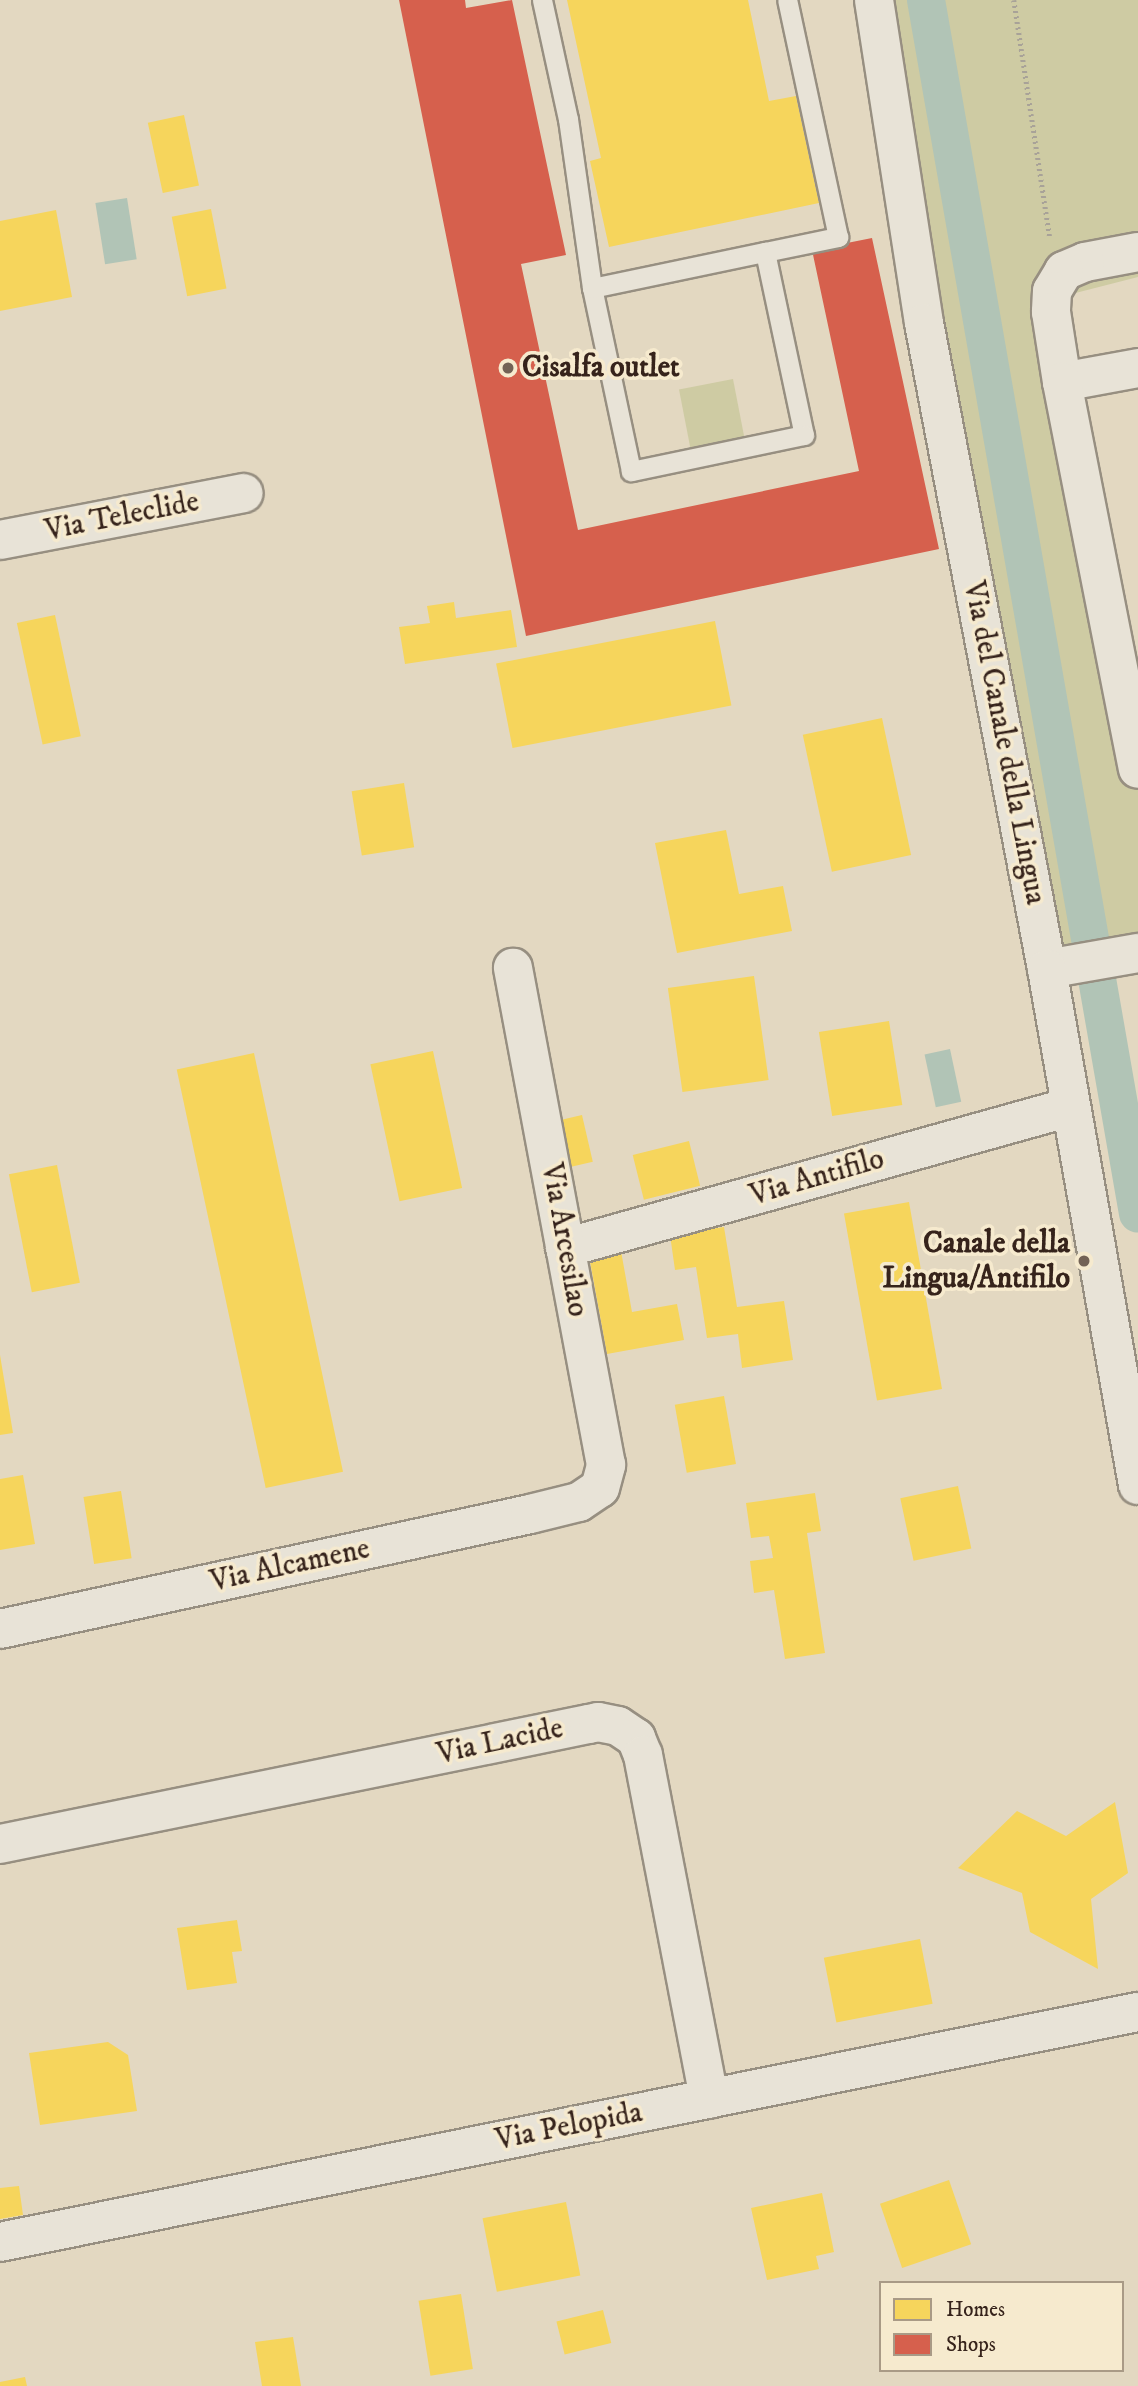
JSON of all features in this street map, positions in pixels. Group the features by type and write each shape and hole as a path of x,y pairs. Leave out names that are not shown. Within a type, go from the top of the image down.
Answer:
{"street":[{"name":"Via del Canale della Lingua","path":"874,0 928,343 1057,967 1070,1107 1138,1485"},
{"path":"1138,252 1075,265 1055,281 1051,312 1062,382 1138,769"},
{"path":"1062,382 1138,368"},
{"name":"Via Teleclide","path":"0,540 243,493"},
{"path":"1057,967 1136,954"},
{"name":"Via Arcesilao","path":"513,968 606,1465 600,1488 579,1502"},
{"name":"Via Antifilo","path":"565,1248 1070,1107"},
{"name":"Via Alcamene","path":"0,1629 579,1502"},
{"name":"Via Lacide","path":"0,1844 589,1724 618,1726 636,1738 643,1755 709,2099"},
{"name":"Via Pelopida","path":"0,2242 1138,2012"}],"lane":[{"path":"542,0 568,119 592,288 631,471 804,435 765,252"},
{"path":"592,288 838,237 787,0"}],"path":[{"path":"1014,0 1034,118 1055,281"}],"shaded area":[{"path":"875,0 1138,0 1138,277 1052,299 1138,762 1138,953 1047,969"},
{"path":"127,198 137,259 105,264 95,203"},
{"path":"733,379 744,437 690,447 679,389"},
{"path":"950,1049 961,1102 936,1107 925,1054"}],"building: Homes":[{"path":"567,0 748,0 769,101 796,96 819,203 609,247 590,161 601,158"},
{"path":"184,115 199,185 163,193 148,123"},
{"path":"211,209 226,289 187,296 172,217"},
{"path":"56,210 72,297 0,311 0,221"},
{"path":"454,602 456,618 511,610 517,647 405,664 399,627 430,623 427,606"},
{"path":"55,615 81,736 43,744 17,623"},
{"path":"715,621 731,705 513,748 496,664"},
{"path":"882,718 911,855 832,872 803,735"},
{"path":"404,783 414,847 362,855 352,791"},
{"path":"726,830 739,894 783,886 792,931 677,953 655,843"},
{"path":"754,976 769,1080 682,1092 668,988"},
{"path":"889,1021 902,1105 832,1116 819,1032"},
{"path":"433,1051 462,1188 400,1201 370,1064"},
{"path":"254,1053 343,1472 266,1488 177,1069"},
{"path":"582,1115 593,1162 571,1167 561,1120"},
{"path":"689,1141 700,1186 644,1200 633,1155"},
{"path":"57,1165 80,1283 32,1292 9,1174"},
{"path":"909,1202 942,1389 877,1401 844,1213"},
{"path":"724,1227 737,1307 784,1301 793,1360 742,1368 738,1334 707,1338 696,1267 675,1270 670,1235"},
{"path":"621,1251 632,1312 677,1304 684,1340 607,1354 589,1256"},
{"path":"0,1355 13,1433 0,1435"},
{"path":"724,1396 736,1464 687,1473 675,1405"},
{"path":"23,1475 35,1544 0,1550 0,1479"},
{"path":"958,1486 971,1549 914,1561 900,1498"},
{"path":"121,1491 132,1558 94,1564 83,1497"},
{"path":"815,1493 821,1531 807,1533 825,1653 785,1659 774,1590 754,1593 750,1561 773,1558 769,1536 751,1538 746,1503"},
{"path":"1115,1802 1128,1873 1091,1899 1098,1969 1030,1932 1022,1893 958,1868 1017,1811 1066,1836"},
{"path":"237,1920 242,1951 232,1952 237,1983 187,1990 177,1928"},
{"path":"920,1939 933,2004 836,2022 824,1958"},
{"path":"108,2042 128,2055 137,2111 40,2125 29,2053"},
{"path":"949,2180 971,2244 902,2268 880,2204"},
{"path":"19,2186 23,2215 0,2219 0,2188"},
{"path":"822,2193 834,2252 816,2256 819,2269 767,2280 751,2208"},
{"path":"566,2202 580,2276 497,2292 483,2218"},
{"path":"461,2294 473,2369 430,2376 419,2301"},
{"path":"603,2310 611,2343 565,2355 556,2322"},
{"path":"293,2337 301,2386 262,2386 255,2342"},
{"path":"25,2377 27,2386 0,2386 0,2382"}],"building: Shops":[{"name":"Cisalfa outlet","path":"399,0 465,0 466,8 512,0 566,255 521,264 578,530 859,471 812,250 872,238 939,549 526,636"}],"waterway":[{"path":"926,0 1138,1214"}],"place":[{"name":"Cisalfa outlet","path":"508,368"},
{"name":"Canale della Lingua/Antifilo","path":"1084,1261"}]}
